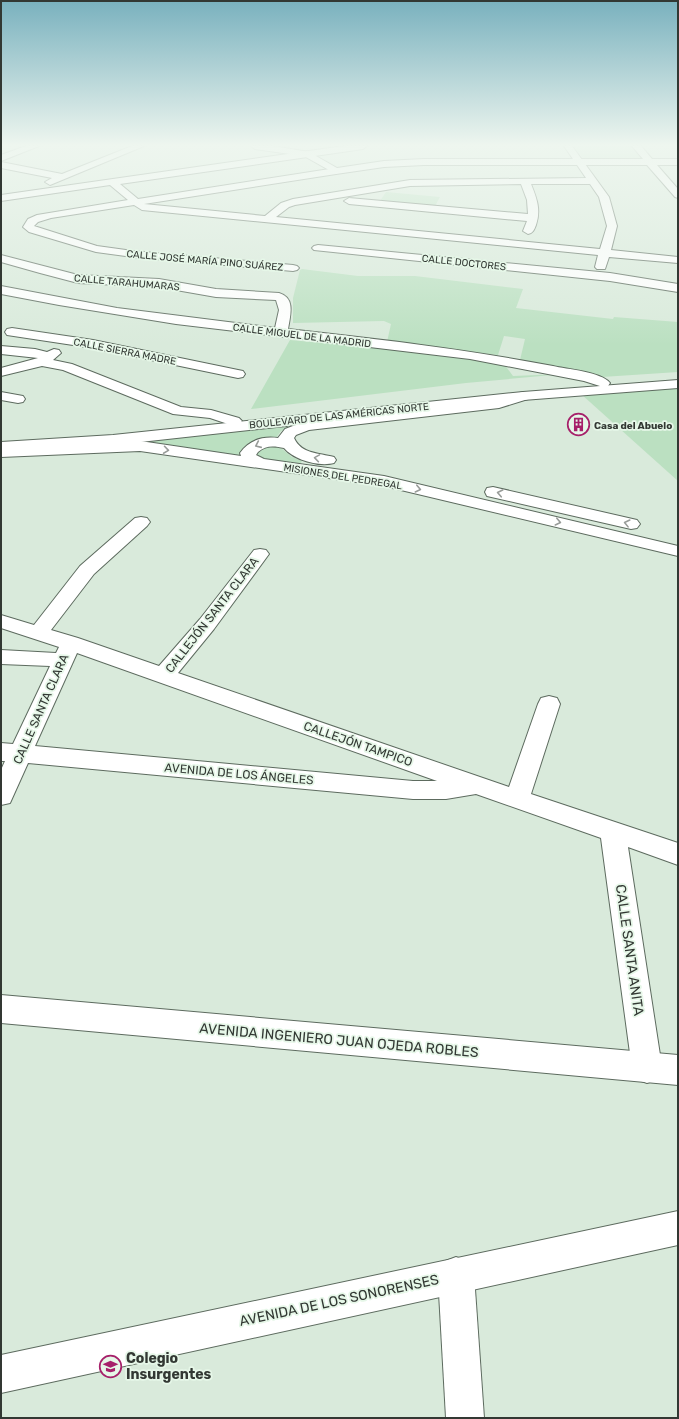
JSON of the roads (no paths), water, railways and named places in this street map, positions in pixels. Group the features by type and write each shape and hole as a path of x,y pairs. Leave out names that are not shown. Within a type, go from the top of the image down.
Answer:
{"street":[{"path":"39,212 51,215 69,212"},
{"path":"197,212 678,260"},
{"path":"268,219 276,212"},
{"path":"472,212 533,218"},
{"path":"522,244 533,218 533,212"},
{"path":"608,212 612,226 606,253 601,267 610,277"},
{"name":"CALLE JOSÉ MARÍA PINO SUÁREZ","path":"51,215 31,221 28,227 63,240 96,249 133,254 293,268"},
{"name":"CALLE DOCTORES","path":"318,248 610,277 662,287 678,288"},
{"name":"CALLE TARAHUMARAS","path":"1,258 44,271 78,279 159,283 216,293 279,297 283,300 284,310 281,332"},
{"name":"CALLE MIGUEL DE LA MADRID","path":"1,290 58,302 265,331 471,355 588,377 603,383"},
{"name":"CALLE SIERRA MADRE","path":"12,332 93,344 238,374"},
{"path":"1,372 46,359 69,340"},
{"path":"1,350 35,353 46,359 178,411 211,414 234,421"},
{"name":"BOULEVARD DE LAS AMÉRICAS NORTE","path":"1,433 88,433 234,421 434,397 678,378"},
{"name":"BOULEVARD DE LAS AMÉRICAS NORTE","path":"1,446 112,440 523,396 678,384"},
{"path":"1,396 18,399"},
{"name":"MISIONES DEL PEDREGAL","path":"523,396 499,404 306,426 290,432 286,438 288,444 295,452 307,456 398,471 532,508 678,551"},
{"path":"260,463 249,458 248,453 255,444 274,442 288,444"},
{"name":"MISIONES DEL PEDREGAL","path":"1,452 140,446 384,481 678,536"},
{"path":"38,633 86,570 141,522"},
{"name":"CALLEJÓN SANTA CLARA","path":"163,676 211,619 260,554"},
{"name":"CALLEJÓN TAMPICO","path":"1,621 38,633 67,652 163,676 517,800 678,854"},
{"path":"1,657 67,652"},
{"name":"CALLE SANTA CLARA","path":"1,796 11,753 67,652"},
{"path":"517,800 549,704"},
{"name":"AVENIDA DE LOS ÁNGELES","path":"11,753 399,789 446,790 477,786"},
{"name":"CALLE SANTA ANITA","path":"613,832 647,1068"},
{"name":"AVENIDA INGENIERO JUAN OJEDA ROBLES","path":"1,1009 678,1070"},
{"name":"AVENIDA DE LOS SONORENSES","path":"1,1374 678,1228"},
{"path":"456,1275 465,1418"}],"place":[{"name":"Casa del Abuelo","path":"578,425"},
{"name":"Colegio Insurgentes","path":"111,1366"}]}
